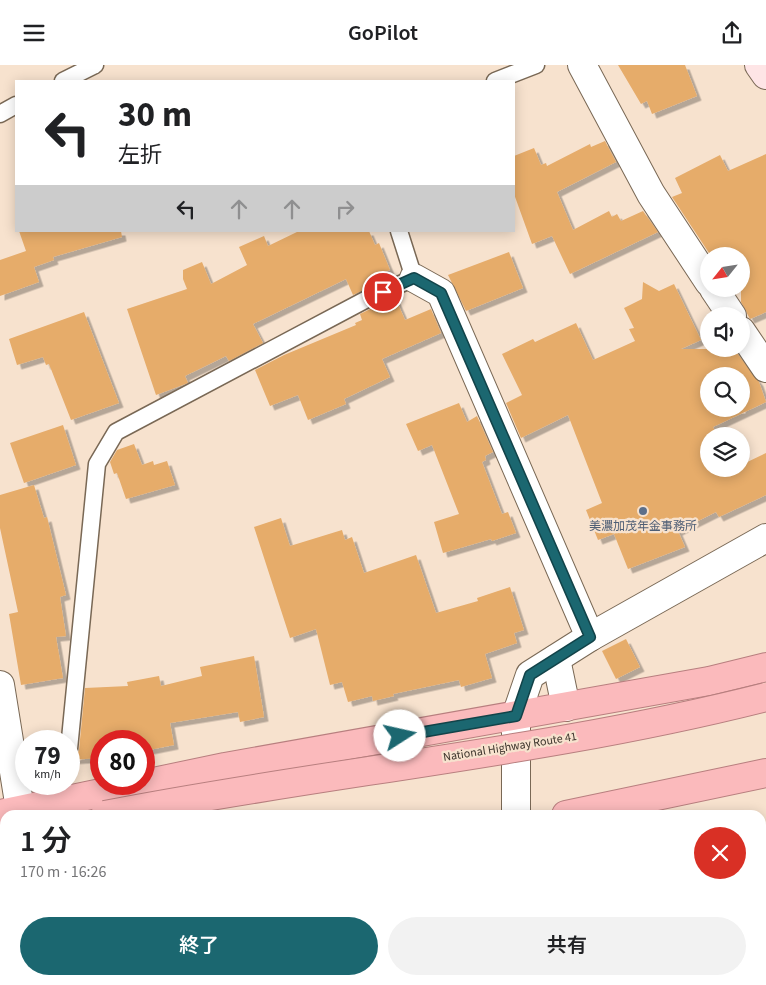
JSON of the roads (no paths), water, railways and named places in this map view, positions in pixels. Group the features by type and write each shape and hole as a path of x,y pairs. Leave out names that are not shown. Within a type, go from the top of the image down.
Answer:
{"highway":[{"path":"80,790 225,767 516,716 709,681 766,667"},
{"name":"National Highway Route 41","path":"132,810 566,738 708,712 766,697"},
{"name":"National Highway Route 41","path":"227,810 605,747 766,711"},
{"path":"590,810 766,773"},
{"path":"21,810 57,795"}],"main road":[{"path":"759,65 766,75"}],"street":[{"path":"582,65 651,194 700,268"},
{"path":"414,278 441,293 590,637"},
{"path":"750,344 766,368"},
{"path":"516,810 516,716 530,675 590,637 766,538"},
{"path":"556,659 566,707"},
{"path":"0,685 14,810"}],"lane":[{"path":"65,80 95,65"},
{"path":"498,80 536,65"},
{"path":"0,114 15,106"},
{"path":"71,730 97,463 116,432 367,299 414,278 399,232"}],"place":[{"name":"美濃加茂年金事務所","path":"643,511"}]}
